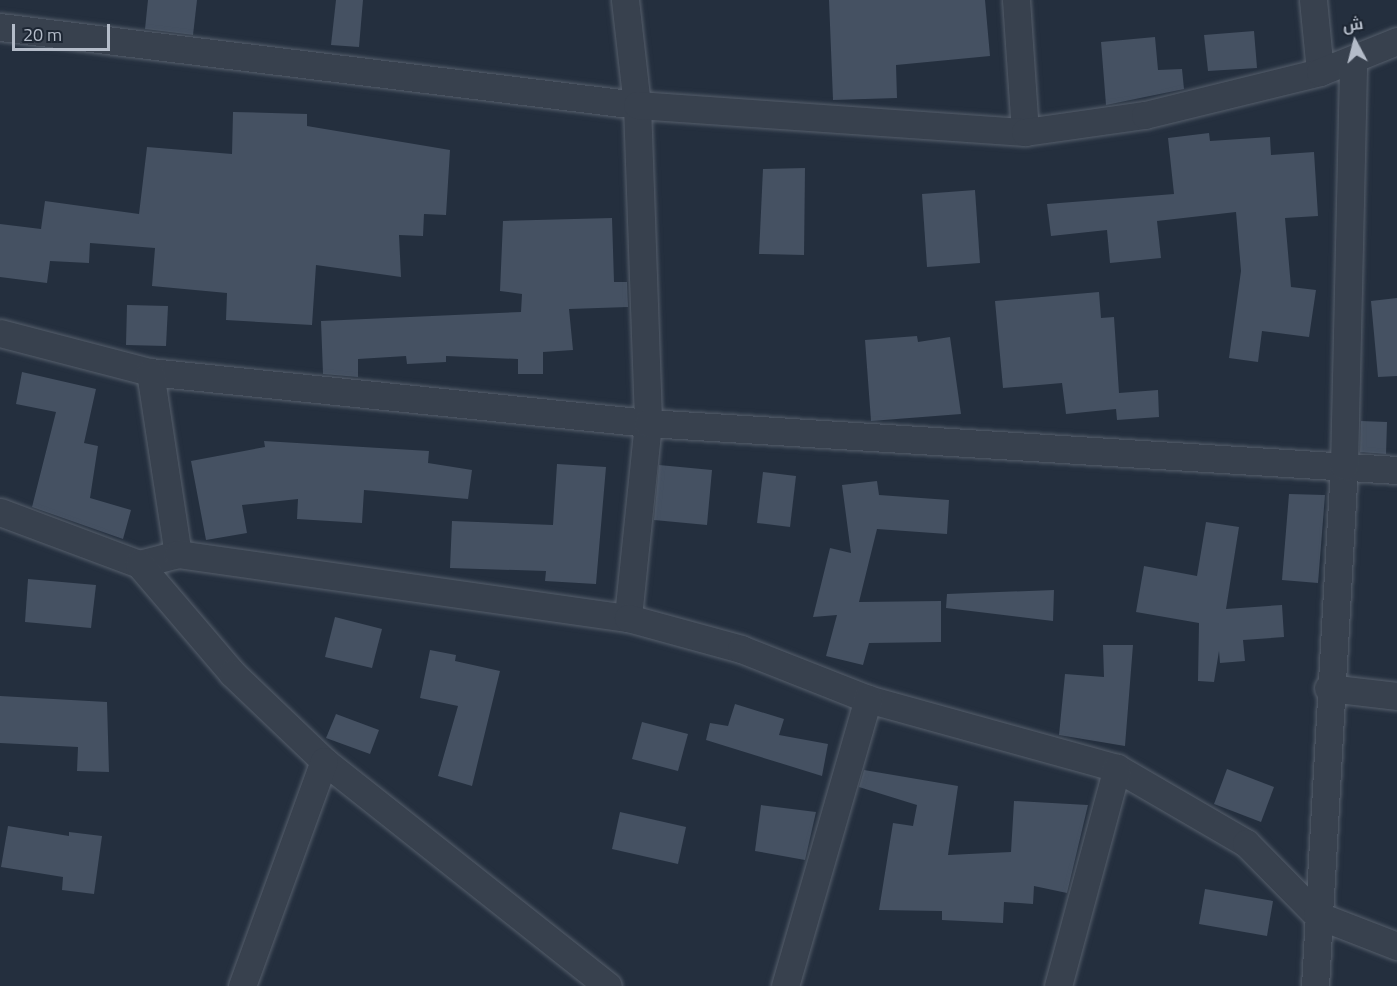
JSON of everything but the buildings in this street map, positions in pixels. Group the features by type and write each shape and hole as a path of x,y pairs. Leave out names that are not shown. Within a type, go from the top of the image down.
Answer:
{"street":[{"path":"625,0 637,105 648,423 628,618"},
{"path":"1016,0 1024,132"},
{"path":"1313,0 1320,72"},
{"path":"0,27 637,105 1024,132 1145,115 1320,72 1353,62 1397,41"},
{"path":"1315,986 1328,688 1344,466 1353,62"},
{"path":"0,333 150,372 648,423 1397,470"},
{"path":"150,372 178,554"},
{"path":"0,512 139,564 232,673 324,761 608,986"},
{"path":"139,564 178,554 628,618 741,649 868,699 1117,768 1246,843 1317,915 1397,946"},
{"path":"1328,688 1397,696"},
{"path":"784,986 868,699"},
{"path":"242,986 324,761"},
{"path":"1058,986 1117,768"}]}
